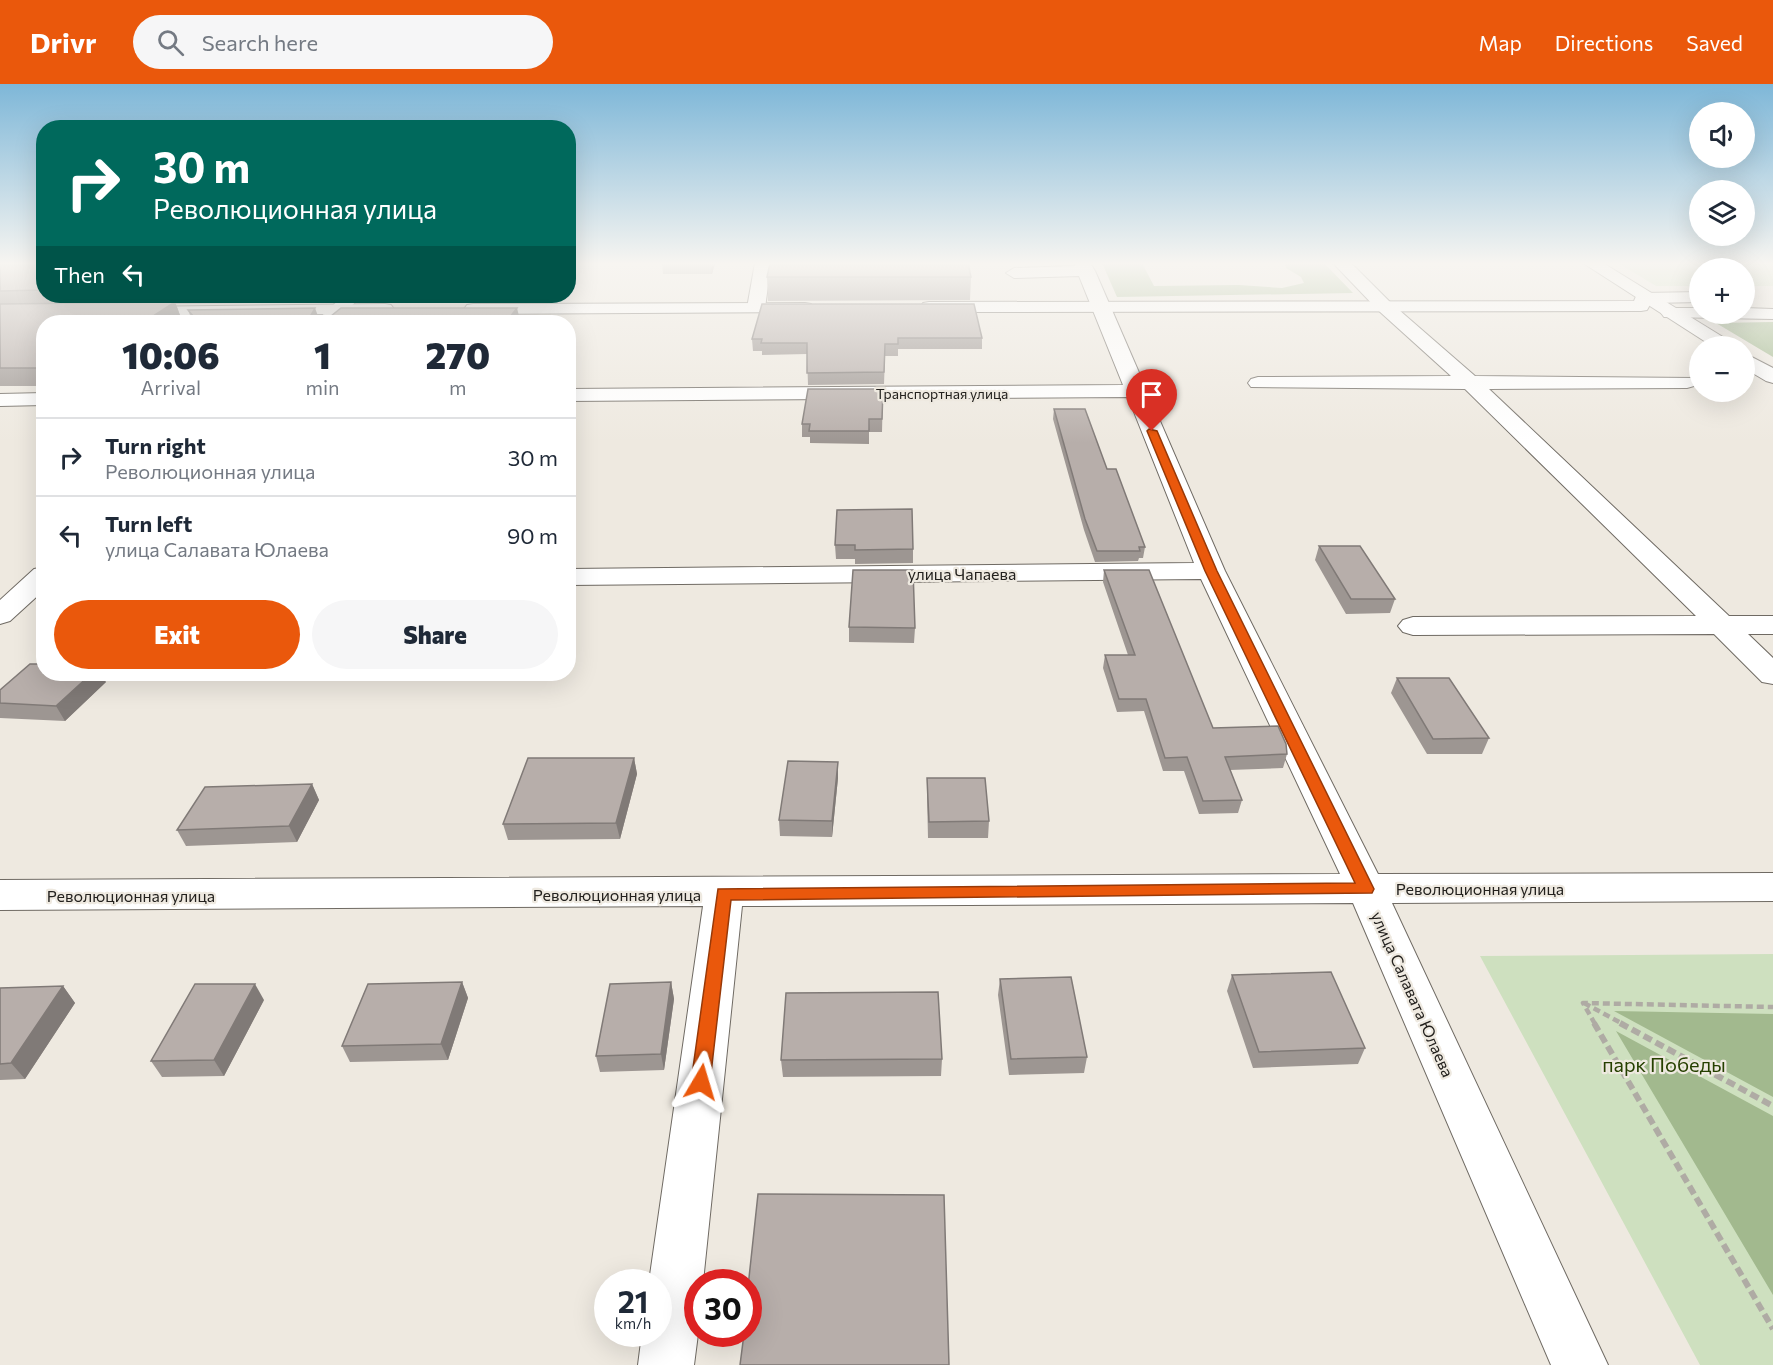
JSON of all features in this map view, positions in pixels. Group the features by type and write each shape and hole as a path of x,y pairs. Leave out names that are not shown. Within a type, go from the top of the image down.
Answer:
{"street":[{"name":"улица Салавата Юлаева","path":"1107,323 1211,571 1366,889 1580,1365"},
{"path":"1403,323 1472,384 1724,625 1773,675"},
{"path":"1685,323 1707,336"},
{"path":"1755,366 1773,377"},
{"path":"1258,383 1687,382"},
{"name":"Транспортная улица","path":"576,394 1135,392"},
{"path":"0,400 36,399"},
{"name":"улица Чапаева","path":"576,577 1211,571"},
{"path":"0,581 36,579"},
{"path":"0,615 36,583"},
{"path":"1413,626 1773,625"},
{"name":"Революционная улица","path":"0,895 724,894 1773,887"},
{"path":"666,1365 724,894"}],"path":[{"path":"1583,1003 1773,1007"},
{"path":"1583,1003 1773,1106"},
{"path":"1583,1003 1773,1329"}],"green space":[{"path":"1773,323 1773,357 1755,346 1755,336 1738,336 1718,324"},
{"name":"парк Победы","path":"1773,954 1773,1365 1700,1365 1480,956"},
{"path":"1614,1011 1773,1014 1773,1097"},
{"path":"1616,1031 1773,1116 1773,1295"}],"building":[{"path":"0,323 36,323 36,368 0,368"},
{"path":"757,323 978,323 982,338 898,338 898,344 885,344 884,372 807,373 807,343 761,343 762,339 752,339"},
{"path":"808,389 883,389 882,419 869,419 869,431 809,431 810,424 802,424"},
{"path":"1054,409 1085,409 1107,469 1116,469 1145,547 1139,547 1140,551 1097,551 1085,519"},
{"path":"912,509 913,549 855,550 855,545 835,545 837,510"},
{"path":"1319,546 1360,546 1395,599 1351,599"},
{"path":"853,570 913,570 915,628 849,627"},
{"path":"1104,570 1149,570 1213,728 1278,726 1286,744 1287,754 1225,757 1242,800 1203,801 1187,757 1165,758 1146,699 1119,699 1105,655 1135,655"},
{"path":"30,664 36,664 36,681 83,681 56,706 0,703 0,690"},
{"path":"1397,678 1449,678 1489,738 1433,739"},
{"path":"528,758 634,758 616,823 503,824"},
{"path":"788,761 838,762 832,821 779,820"},
{"path":"927,778 985,778 989,821 929,822"},
{"path":"312,784 289,826 177,830 205,787"},
{"path":"1331,972 1365,1048 1259,1052 1232,975"},
{"path":"1071,977 1087,1057 1011,1059 1000,979"},
{"path":"462,982 441,1044 342,1046 368,984"},
{"path":"671,982 661,1054 596,1056 610,984"},
{"path":"195,984 255,984 214,1060 151,1061"},
{"path":"63,986 11,1063 0,1064 0,988"},
{"path":"938,992 942,1059 781,1060 786,993"},
{"path":"758,1194 944,1195 949,1365 740,1365 742,1347 762,1347 762,1269 750,1269"}],"route":[{"path":"701,1082 724,894 1366,889 1211,571 1152,431"}]}
